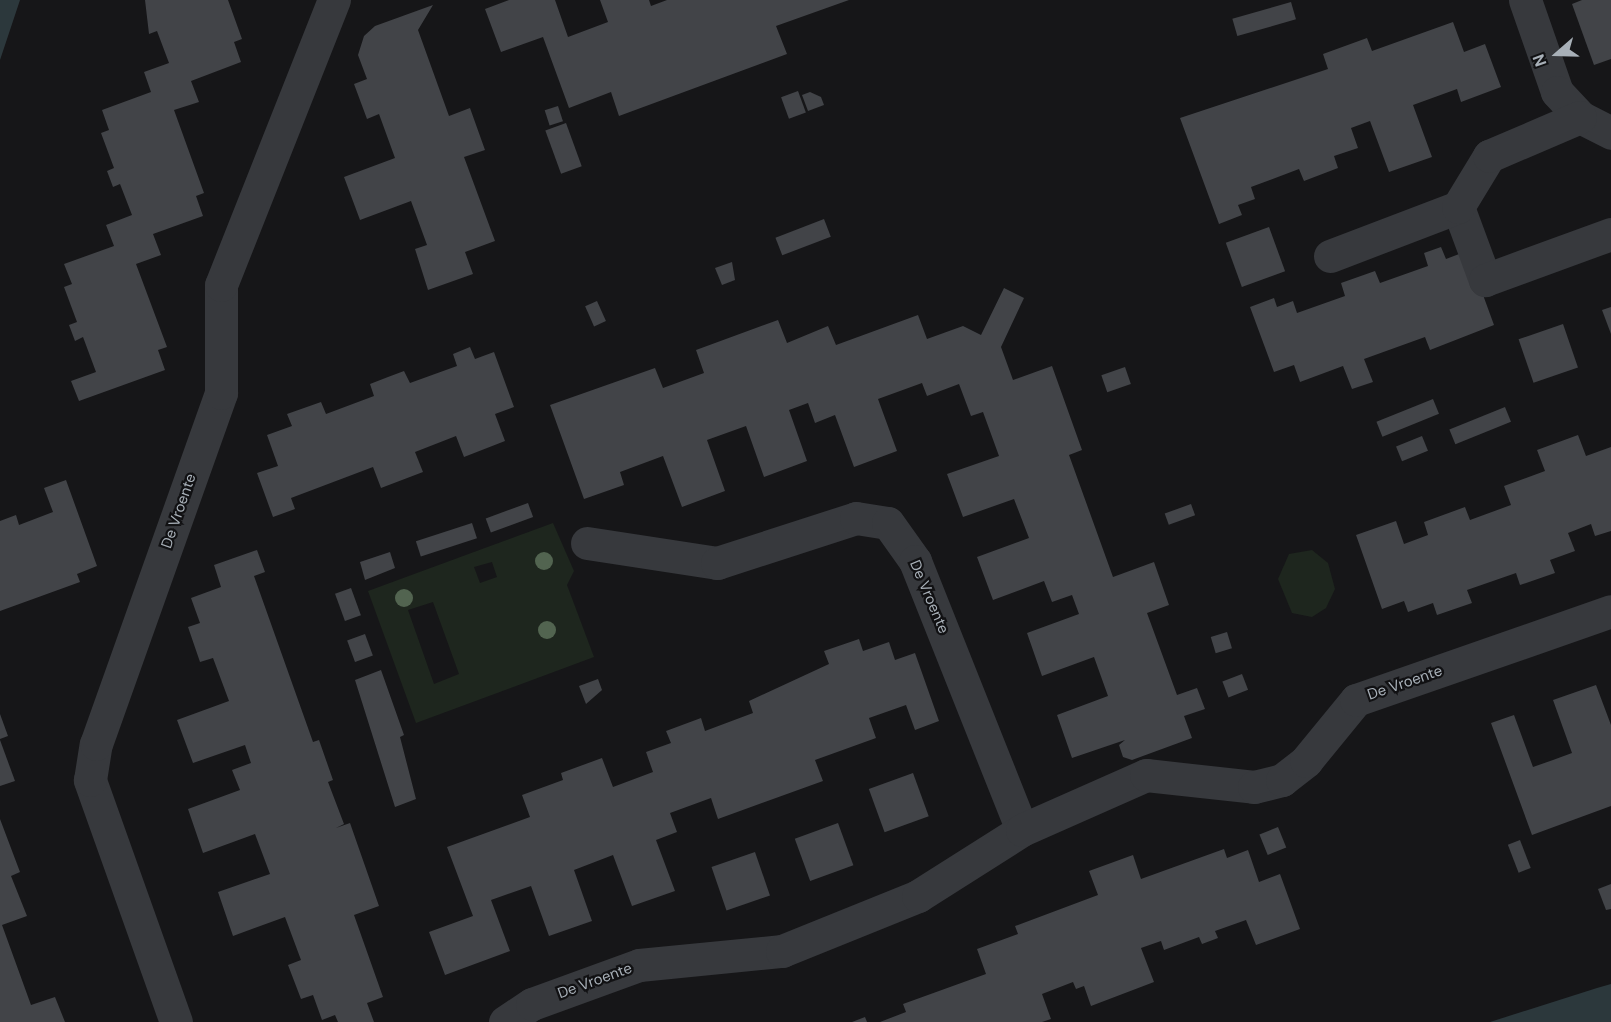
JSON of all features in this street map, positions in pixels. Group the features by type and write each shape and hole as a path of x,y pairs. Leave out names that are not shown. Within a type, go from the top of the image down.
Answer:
{"street":[{"name":"De Vroente","path":"176,1022 90,780 96,744 220,393 220,285 334,0"},
{"path":"1525,0 1557,92 1580,117 1611,133"},
{"path":"1330,256 1458,207 1489,156 1580,117"},
{"path":"1458,207 1485,280 1611,234"},
{"name":"De Vroente","path":"587,543 717,563 856,518 888,523 915,561 1022,830"},
{"name":"De Vroente","path":"504,1022 532,1004 639,965 782,951 918,896 1022,830 1146,775 1254,787 1282,780 1306,760 1356,700 1611,611"}],"shaded area":[{"path":"0,0 20,0 0,60"},
{"path":"553,523 574,571 567,585 594,657 416,723 368,591","holes":["492,562 497,577 480,583 474,567","433,602 459,674 434,684 408,610"]},
{"path":"1312,550 1328,563 1335,589 1326,608 1312,617 1292,613 1278,579 1289,554"},
{"path":"1611,984 1611,1022 1490,1022 1597,988"}],"building":[{"path":"145,0 228,0 242,39 234,42 241,62 191,81 199,102 174,110 204,193 196,196 203,216 153,234 161,255 136,264 167,347 158,350 165,370 79,401 71,381 96,372 83,337 75,341 69,325 77,322 64,287 72,284 64,264 114,246 106,225 132,215 120,184 113,187 107,171 114,168 101,133 109,130 102,110 151,92 144,72 169,63 157,31 149,34"},
{"path":"509,0 555,0 568,37 608,22 600,0 649,0 651,6 667,0 849,0 776,26 787,54 619,116 611,92 569,108 543,37 501,52 485,9"},
{"path":"1582,0 1611,0 1611,59 1594,65 1572,4"},
{"path":"1291,2 1296,19 1237,36 1232,19"},
{"path":"433,5 418,30 449,116 470,108 485,150 464,157 495,241 465,252 473,274 428,290 415,249 427,245 411,201 360,220 344,177 395,158 379,114 367,119 354,84 367,79 358,55 364,36 375,26"},
{"path":"1453,22 1464,52 1485,44 1501,87 1461,102 1457,89 1413,105 1432,157 1389,172 1370,121 1351,128 1358,148 1334,156 1338,168 1304,181 1299,169 1251,187 1255,199 1238,205 1242,215 1219,224 1180,118 1328,69 1323,54 1367,38 1372,51"},
{"path":"798,91 806,113 789,119 781,97"},
{"path":"810,92 821,97 824,105 808,111 802,95"},
{"path":"558,106 563,121 550,126 545,110"},
{"path":"566,123 582,166 561,174 545,131"},
{"path":"824,219 831,237 782,255 775,238"},
{"path":"1269,227 1285,271 1242,287 1226,243"},
{"path":"1441,247 1446,259 1467,251 1494,325 1430,350 1425,337 1364,359 1373,382 1352,389 1343,366 1300,382 1294,365 1274,372 1250,307 1274,298 1277,307 1293,301 1297,313 1345,296 1341,283 1375,271 1380,283 1428,266 1424,253"},
{"path":"732,262 735,280 722,285 715,268"},
{"path":"1004,288 1024,298 1001,347 1013,380 1052,366 1082,450 1069,455 1113,577 1154,562 1169,605 1147,613 1177,695 1197,688 1205,709 1184,716 1192,738 1132,760 1123,757 1119,745 1125,740 1072,758 1057,715 1108,696 1094,657 1042,676 1027,633 1079,614 1072,595 1052,602 1044,581 993,600 977,557 1029,538 1014,499 963,517 947,474 999,456 983,412 971,416 959,384 927,396 922,383 878,399 897,451 854,467 835,415 815,423 808,403 789,410 807,461 764,477 746,426 707,440 725,491 682,507 663,456 620,472 624,485 584,499 550,405 655,368 663,388 704,373 696,350 778,320 787,343 828,326 836,345 918,315 927,339 963,326 981,335"},
{"path":"597,301 606,321 594,326 585,306"},
{"path":"1611,307 1611,334 1602,310"},
{"path":"1563,324 1578,367 1534,383 1519,339"},
{"path":"470,347 475,359 494,352 514,407 495,414 505,441 464,457 456,436 415,452 423,472 381,488 373,467 291,498 295,509 273,517 257,473 278,466 267,435 292,426 287,414 321,402 326,414 374,396 370,384 404,371 410,383 457,366 453,354"},
{"path":"1125,367 1131,384 1107,392 1101,375"},
{"path":"1433,399 1439,414 1382,437 1376,422"},
{"path":"1505,407 1511,422 1455,444 1449,429"},
{"path":"1578,435 1586,456 1611,447 1611,531 1595,536 1591,524 1568,533 1575,551 1550,560 1555,573 1520,585 1516,573 1467,590 1472,603 1437,615 1433,603 1408,612 1404,601 1382,609 1356,535 1396,521 1404,544 1428,535 1424,522 1465,507 1470,520 1511,505 1504,486 1545,471 1537,450"},
{"path":"1422,436 1428,451 1402,461 1396,446"},
{"path":"66,480 97,566 77,574 80,582 0,611 0,521 16,515 19,525 53,512 44,488"},
{"path":"528,503 533,517 491,532 486,518"},
{"path":"1191,504 1195,515 1169,525 1165,514"},
{"path":"472,523 477,538 421,556 416,541"},
{"path":"257,550 265,572 254,576 313,742 319,740 333,780 328,782 344,824 336,828 350,823 379,906 354,915 383,997 367,1003 374,1022 338,1022 335,1015 322,1020 313,995 301,999 288,965 301,960 285,917 233,936 218,892 270,874 255,834 203,853 188,809 240,790 232,770 251,763 245,745 193,763 177,720 229,701 213,658 200,662 188,627 200,623 191,598 221,587 214,565"},
{"path":"390,552 395,568 365,580 360,562"},
{"path":"351,588 361,615 345,621 335,594"},
{"path":"1227,632 1232,648 1216,653 1211,637"},
{"path":"365,634 373,656 355,662 347,640"},
{"path":"859,639 863,651 889,642 895,660 915,653 939,721 915,730 906,705 869,718 876,738 815,760 823,781 718,819 711,798 670,813 677,832 656,840 675,891 632,906 613,855 574,870 592,921 549,936 531,886 491,900 510,951 445,975 429,932 473,916 447,847 530,817 522,795 563,780 561,773 602,758 613,787 653,772 646,752 671,743 666,731 701,718 705,731 753,713 749,701 829,664 824,651"},
{"path":"381,670 404,735 400,737 416,799 395,807 355,680"},
{"path":"1242,674 1248,690 1228,697 1222,682"},
{"path":"598,679 602,690 586,704 579,686"},
{"path":"1596,685 1611,725 1611,806 1532,835 1491,723 1514,715 1533,767 1553,760 1572,753 1553,700"},
{"path":"0,714 8,736 0,739"},
{"path":"0,740 15,781 0,786"},
{"path":"913,773 929,816 885,832 869,789"},
{"path":"0,819 20,872 11,876 27,916 2,925 31,1005 55,997 65,1022 0,1022"},
{"path":"838,823 853,865 810,881 795,839"},
{"path":"1278,827 1286,847 1268,855 1259,834"},
{"path":"1520,840 1531,868 1519,873 1508,845"},
{"path":"1224,849 1227,858 1248,850 1259,882 1280,874 1300,929 1256,945 1246,920 1215,931 1218,938 1202,944 1199,937 1164,950 1161,941 1141,948 1154,982 1091,1006 1084,986 1076,989 1073,982 1042,994 1051,1019 1042,1022 880,1022 906,1012 903,1004 986,974 977,949 1018,934 1015,926 1098,895 1089,871 1133,855 1141,879"},
{"path":"755,852 770,895 726,910 712,867"},
{"path":"1611,884 1611,909 1606,910 1598,889"},
{"path":"865,1017 867,1022 852,1022"}]}
